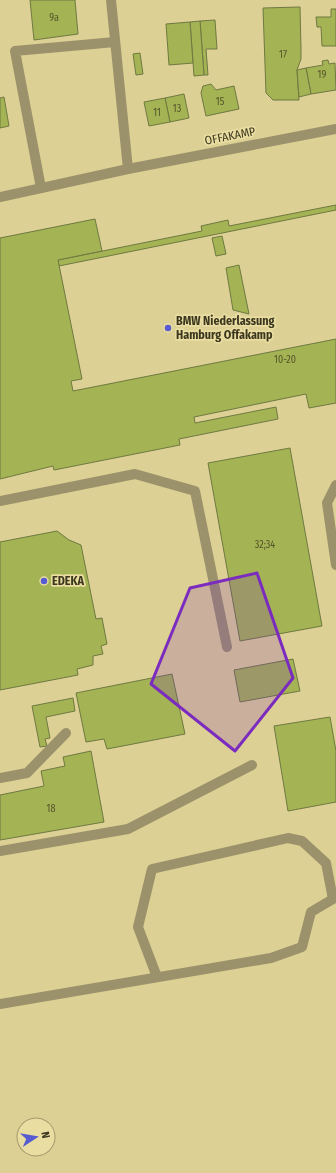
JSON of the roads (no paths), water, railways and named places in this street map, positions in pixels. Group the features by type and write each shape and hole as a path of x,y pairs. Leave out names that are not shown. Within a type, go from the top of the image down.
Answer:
{"street":[{"path":"111,0 128,169"},
{"path":"40,188 15,51 115,42"},
{"name":"OFFAKAMP","path":"0,196 128,169 336,129"},
{"path":"0,501 135,474 196,491 227,647"},
{"path":"336,485 327,503 336,565"},
{"path":"0,778 27,772 66,733"},
{"path":"0,851 128,829 252,765"},
{"path":"0,1004 271,958 302,947 311,912 333,899 326,863 302,841 288,838 152,869 138,927 157,977"}],"place":[{"name":"BMW Niederlassung Hamburg Offakamp","path":"168,328"},
{"name":"EDEKA","path":"44,581"}]}
